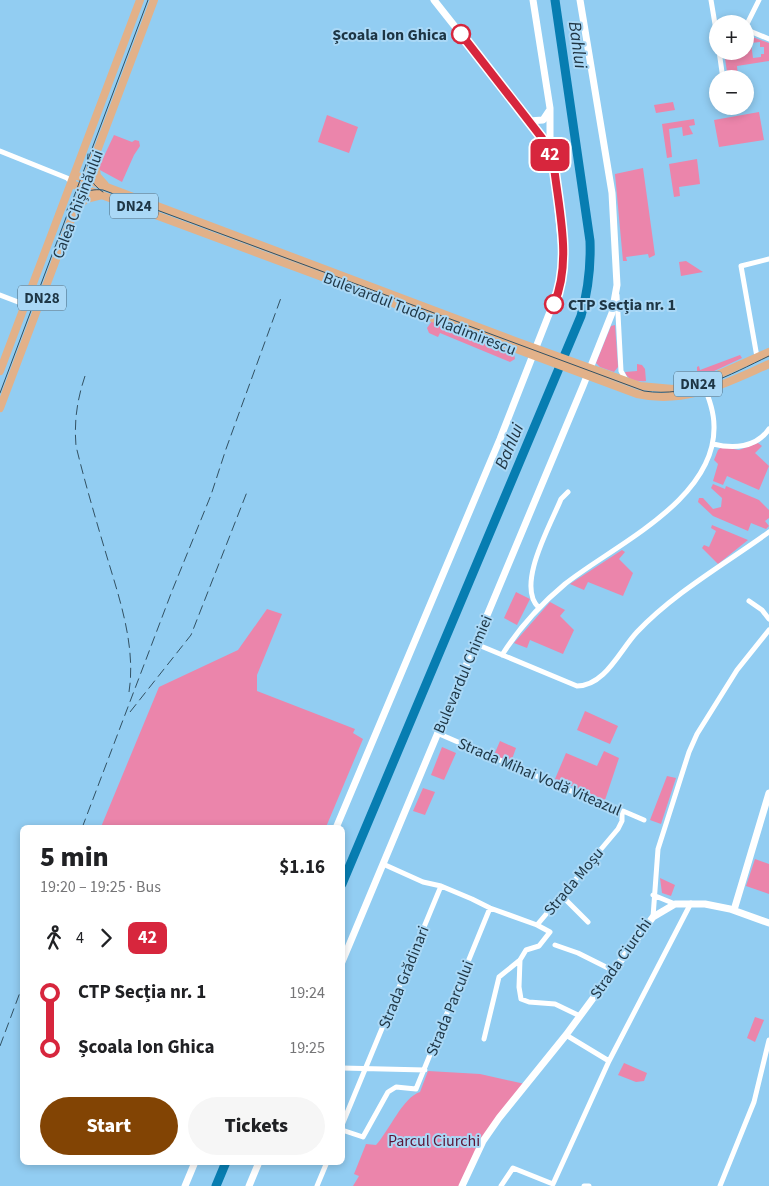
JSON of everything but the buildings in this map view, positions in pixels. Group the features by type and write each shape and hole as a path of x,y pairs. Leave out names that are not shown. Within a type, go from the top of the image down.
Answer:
{"main road":[{"name":"Calea Chișinăului","path":"0,371 140,0"},
{"name":"Calea Chișinăului","path":"0,408 154,0"},
{"path":"434,0 529,121 550,153"},
{"path":"337,825 500,439 559,290 563,270 554,175 550,153 550,108 533,0"},
{"name":"Bulevardul Chimiei","path":"345,955 584,386 612,312 617,285 612,194 580,0"},
{"path":"529,121 543,120 550,108"},
{"path":"76,208 90,197 107,192 95,171 96,154"},
{"name":"Bulevardul Tudor Vladimirescu","path":"72,179 87,179 107,192"},
{"name":"Bulevardul Tudor Vladimirescu","path":"72,179 83,188 107,192 534,352 547,352 649,388 673,389 702,382 769,352"},
{"name":"Bulevardul Tudor Vladimirescu","path":"534,352 544,361 637,394 656,398 674,398 706,391 769,364"},
{"path":"734,910 769,793"},
{"path":"653,916 675,904 691,903 734,910 769,923"},
{"name":"Strada Ciurchi","path":"462,1186 483,1141 524,1084 566,1035 653,916"},
{"path":"185,1186 194,1165"},
{"path":"249,1186 258,1165"}],"street":[{"path":"711,0 714,15"},
{"path":"752,15 759,0"},
{"path":"754,33 769,39"},
{"path":"0,151 72,179"},
{"path":"757,357 740,266 769,260"},
{"path":"617,285 621,371 628,382"},
{"path":"0,295 26,305"},
{"path":"502,655 511,640 567,582 639,534 686,493 698,479 713,444 713,416 702,382"},
{"path":"713,444 740,448 767,436 769,429"},
{"path":"540,608 533,601 530,574 561,499 568,492"},
{"path":"476,644 577,686 590,684 605,672 634,636 654,617 769,532"},
{"path":"749,601 762,610 769,619"},
{"name":"Strada Ciurchi","path":"653,916 653,895 658,849 693,743 737,670 769,630"},
{"name":"Strada Mihai Vodă Viteazul","path":"437,733 644,820"},
{"name":"Strada Moșu","path":"484,1038 499,977 520,960 526,950 539,946 548,937 550,932 537,925 618,829 622,821 622,812"},
{"path":"382,864 423,882 441,886 490,908 537,925"},
{"name":"Strada Grădinari","path":"345,1118 441,886"},
{"path":"561,895 588,922"},
{"path":"653,895 675,904"},
{"path":"501,1186 513,1168 553,1184 609,1061 691,903"},
{"name":"Strada Parcului","path":"345,1131 358,1137 365,1136 384,1098 396,1088 416,1089 490,908"},
{"path":"555,945 578,953 612,970"},
{"path":"520,960 519,987 521,999 529,1002 556,1004 580,1016"},
{"path":"566,1035 609,1061"},
{"path":"720,1186 754,1102 769,1040"},
{"path":"345,1068 424,1070"},
{"path":"317,1186 326,1165"},
{"path":"584,1186 589,1186"}],"green space":[{"path":"754,38 769,43 769,61 737,66 737,70 727,70 725,60 754,60 754,58 761,57 761,54 764,54 764,47 760,47 760,42 754,43"},
{"path":"673,102 675,110 656,113 654,105"},
{"path":"759,112 764,140 719,147 714,120 754,115 754,113"},
{"path":"327,115 358,127 349,153 318,142"},
{"path":"694,119 695,125 689,126 693,134 683,136 682,127 669,129 672,157 667,158 662,124"},
{"path":"114,135 132,142 135,140 139,141 140,146 122,182 98,169"},
{"path":"697,159 700,184 679,187 680,196 674,197 669,164"},
{"path":"643,168 655,255 649,258 648,254 626,257 627,261 623,261 615,174"},
{"path":"686,261 703,272 681,276 679,262"},
{"path":"432,321 491,343 492,347 514,354 515,359 510,362 440,333 438,337 429,333 427,328"},
{"path":"615,325 618,367 614,372 600,367 596,363 611,326"},
{"path":"740,355 742,358 697,379 697,367 699,366 700,370"},
{"path":"637,364 642,365 645,369 646,381 633,380 626,375 625,372 637,371"},
{"path":"758,443 762,446 755,453 769,466 759,490 727,476 723,485 713,481 718,464 714,460 718,450 722,447 739,450"},
{"path":"713,484 725,489 726,486 759,500 769,510 769,518 765,521 769,526 766,529 751,523 748,531 713,516 698,502 699,498 703,498 713,509 721,507 722,498 711,488"},
{"path":"712,525 748,540 718,564 702,548 704,545 709,547 716,531 711,528"},
{"path":"622,550 625,552 619,559 633,573 623,596 588,582 584,590 570,584"},
{"path":"516,592 530,599 517,625 504,618"},
{"path":"550,602 565,610 560,616 574,630 563,654 530,640 527,648 514,643"},
{"path":"267,609 282,614 257,675 257,691 355,729 353,733 363,739 327,825 102,825 159,687 238,650"},
{"path":"585,711 618,726 610,744 577,730"},
{"path":"500,741 516,748 511,762 494,755"},
{"path":"442,747 456,753 444,780 431,775"},
{"path":"604,751 619,758 605,800 555,779 566,753 597,766"},
{"path":"667,776 676,778 661,824 650,820"},
{"path":"423,788 435,792 425,815 413,811"},
{"path":"755,859 769,864 769,894 746,886"},
{"path":"660,878 675,885 671,896 662,893"},
{"path":"755,1017 764,1020 755,1042 747,1038"},
{"path":"624,1063 647,1073 644,1081 636,1082 618,1075"},
{"name":"Parcul Ciurchi","path":"428,1071 480,1074 525,1084 483,1141 462,1186 353,1186 359,1176 354,1174 366,1144 376,1145 402,1107 414,1095 420,1092"}],"waterway":[{"name":"Bahlui","path":"345,877 581,316 587,288 590,241 555,0"},
{"name":"Bahlui","path":"216,1186 225,1165"}],"tram line":[{"path":"0,393 148,0"},
{"path":"88,154 87,165 89,175 94,184 103,192"},
{"path":"67,210 81,194 91,190 103,190 644,391 661,392 693,388 724,377 769,356"}],"railway":[{"path":"83,825 172,591 211,495 282,295"},
{"path":"85,376 77,411 75,428 76,446 126,624 131,675 129,692"},
{"path":"130,712 191,635 247,492"},
{"path":"0,1046 20,992"}],"bus line":[{"name":"42","path":"461,34 536,129 550,153 554,167 563,260 562,281 554,304"}],"place":[{"name":"Școala Ion Ghica","path":"461,34"},
{"name":"CTP Secția nr. 1","path":"554,304"}]}
